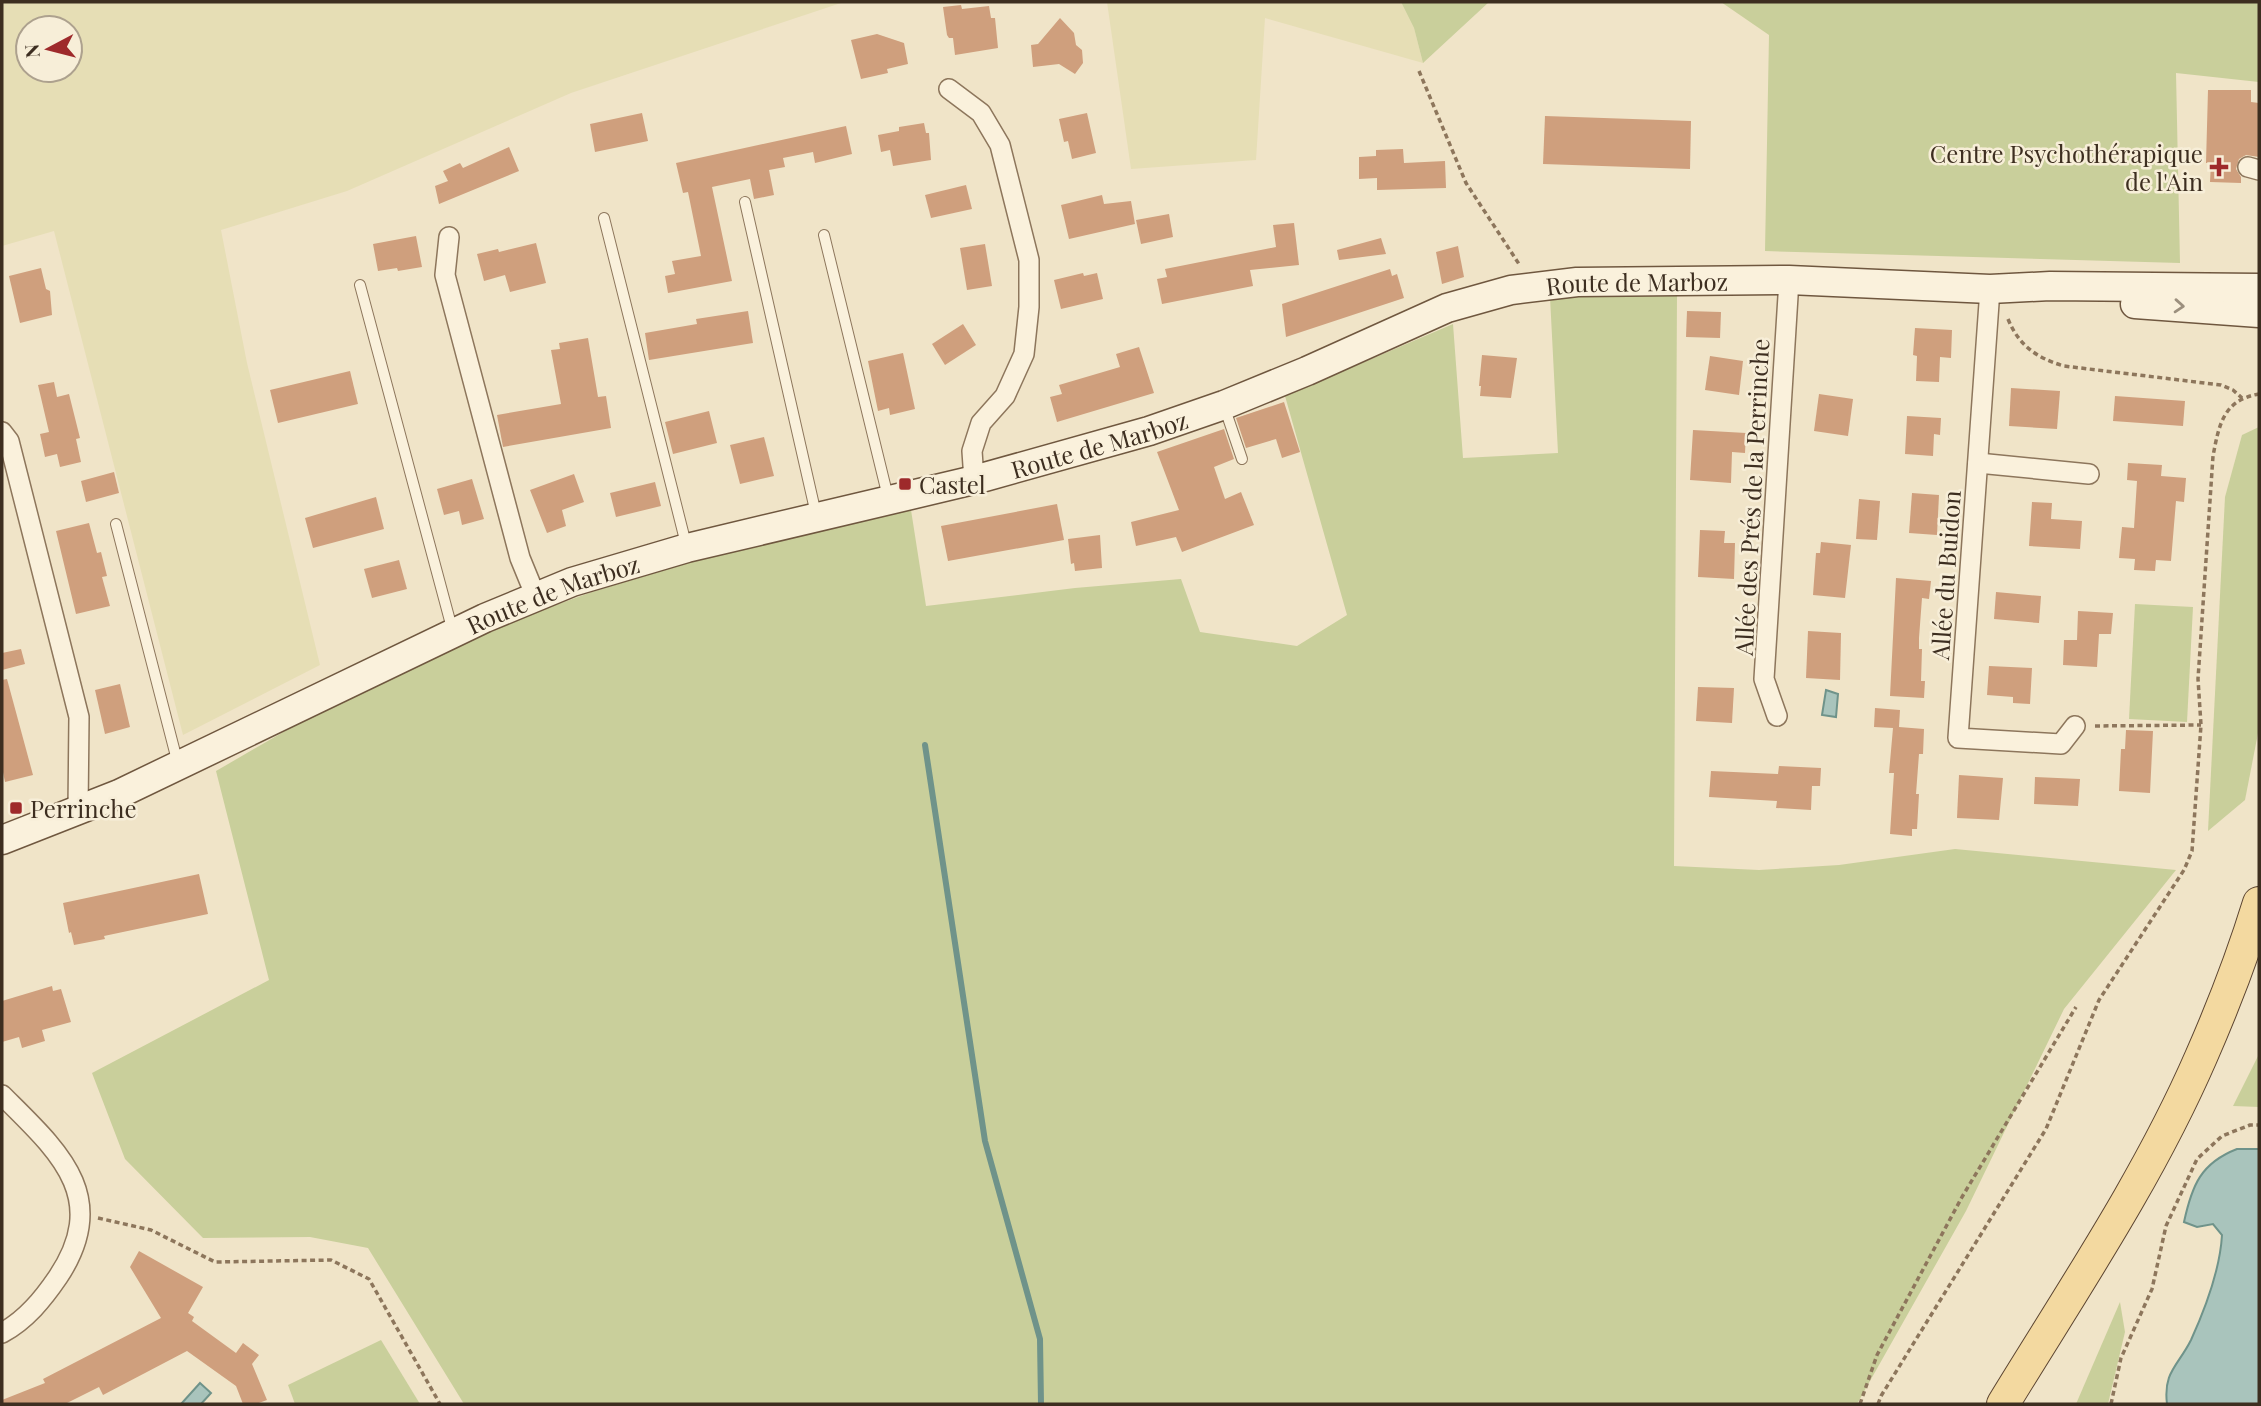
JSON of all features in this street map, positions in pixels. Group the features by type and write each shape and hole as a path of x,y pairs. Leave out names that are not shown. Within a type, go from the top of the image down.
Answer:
{"main road":[{"name":"Route de Marboz","path":"2,840 119,794 453,633 536,597 622,566 687,548 974,480 1149,431 1224,405 1447,309 1511,290 1577,282 1789,280 2259,313"},
{"name":"Route de Marboz","path":"1989,295 2050,286 2259,288"},
{"path":"2003,1404 2138,1180 2177,1105 2211,1033 2259,903"}],"street":[{"path":"949,89 981,113 1000,145 1029,260 1029,307 1024,354 1005,396 981,423 972,451 974,480"},
{"path":"449,237 445,275 520,558 536,597"},
{"name":"Allée des Prés de la Perrinche","path":"1777,716 1765,679 1789,280"},
{"name":"Allée du Buidon","path":"1989,295 1958,738 2061,744 2075,726"},
{"path":"2,432 9,442 79,717 78,811"},
{"path":"1978,463 2089,474"},
{"path":"2,1095 47,1140 67,1167 78,1189 80,1214 76,1242 65,1266 32,1310 2,1333"}],"lane":[{"path":"745,202 817,518"},
{"path":"604,218 687,548"},
{"path":"824,235 889,501"},
{"path":"360,285 453,633"},
{"path":"1224,405 1242,459"},
{"path":"116,524 178,765"}],"path":[{"path":"1419,71 1466,183 1533,286"},
{"path":"1989,295 2007,309 2014,332 2024,345 2033,354 2047,361 2077,368 2221,385 2242,398"},
{"path":"1878,1404 2046,1129 2099,1000 2184,870 2192,851 2202,725 2197,679 2213,456 2224,417 2230,407 2242,398 2259,394"},
{"path":"2075,726 2202,725"},
{"path":"1860,1404 1877,1355 1962,1197 2076,1006"},
{"path":"2111,1404 2120,1358 2152,1289 2166,1226 2197,1159 2222,1136 2250,1125 2259,1125"},
{"path":"80,1214 151,1230 215,1262 331,1260 369,1279 440,1404"}],"shaded area":[{"path":"2,2 844,2 571,93 347,191 221,230 247,363 320,665 183,735 54,231 2,246"},
{"path":"1107,2 1401,2 1414,28 1423,63 1265,18 1256,160 1131,169"}],"green space":[{"path":"1401,2 1489,2 1423,63 1414,28"},
{"path":"1721,2 2259,2 2259,82 2176,73 2180,263 1765,251 1769,35"},
{"path":"1677,295 1674,866 1759,870 1839,865 1955,849 2176,870 2064,1009 1966,1211 1857,1404 464,1404 368,1248 310,1237 203,1238 125,1159 92,1073 269,980 216,771 311,716 503,624 592,592 698,560 911,510 926,606 1075,588 1181,579 1200,632 1297,646 1347,615 1285,396 1453,324 1463,458 1558,453 1550,297"},
{"path":"2259,427 2259,728 2245,800 2208,831 2225,497 2242,435"},
{"path":"2135,604 2193,607 2187,722 2129,719"},
{"path":"2259,1054 2259,1107 2233,1106"},
{"path":"2120,1302 2125,1332 2108,1404 2076,1404"},
{"path":"381,1340 420,1404 295,1404 288,1385"}],"water":[{"path":"1826,690 1838,694 1836,717 1822,715"},
{"path":"2237,1149 2259,1149 2259,1404 2167,1404 2169,1377 2202,1315 2221,1248 2222,1235 2213,1224 2197,1227 2184,1222 2187,1209 2195,1186 2207,1168"},
{"path":"200,1383 211,1393 201,1404 181,1404"}],"building":[{"path":"961,5 962,9 989,6 991,18 995,18 998,48 955,55 953,38 947,35 943,7"},
{"path":"1060,18 1074,33 1076,45 1082,50 1083,63 1075,74 1059,64 1033,67 1031,45 1038,44"},
{"path":"877,34 904,43 908,64 887,69 888,73 861,79 851,40"},
{"path":"2208,90 2251,90 2251,102 2259,103 2259,157 2246,155 2239,159 2236,169 2241,183 2210,182 2211,163 2206,163"},
{"path":"642,113 648,141 595,152 590,124"},
{"path":"1087,113 1096,153 1072,159 1068,141 1064,142 1059,119"},
{"path":"1545,116 1691,121 1690,169 1543,164"},
{"path":"924,123 926,133 929,133 931,160 893,166 890,150 881,152 878,135 899,131 899,127"},
{"path":"846,126 852,154 815,163 813,152 783,158 785,167 769,170 774,195 754,199 750,179 712,187 732,281 668,293 665,276 675,274 672,261 701,256 688,192 683,193 676,163"},
{"path":"509,147 519,171 439,204 435,186 448,181 443,171 460,163 463,168"},
{"path":"1403,149 1404,163 1445,161 1446,188 1377,190 1377,178 1359,179 1359,157 1376,156 1376,150"},
{"path":"966,185 972,209 931,218 925,195"},
{"path":"1102,195 1104,204 1131,201 1135,224 1069,239 1061,205"},
{"path":"1169,214 1173,237 1141,244 1136,220"},
{"path":"1294,223 1299,265 1250,270 1253,286 1162,304 1157,279 1167,277 1165,269 1276,247 1273,225"},
{"path":"416,236 422,267 378,271 373,244"},
{"path":"1381,238 1386,254 1339,260 1337,250"},
{"path":"536,243 546,283 510,292 505,275 484,281 477,254"},
{"path":"985,244 992,286 967,290 960,248"},
{"path":"1458,246 1464,277 1442,284 1436,252"},
{"path":"41,268 46,289 50,291 52,315 20,323 9,276"},
{"path":"1390,269 1392,276 1397,274 1404,298 1286,337 1282,304"},
{"path":"1083,273 1084,276 1097,273 1103,299 1061,309 1054,280"},
{"path":"748,311 753,343 649,360 645,333 697,324 696,319"},
{"path":"1687,311 1721,312 1720,338 1686,337"},
{"path":"963,324 976,345 945,365 932,344"},
{"path":"1915,328 1952,330 1951,358 1940,357 1939,382 1916,381 1917,356 1913,355"},
{"path":"588,338 598,397 606,396 611,428 503,447 497,415 561,404 551,350 560,349 559,343"},
{"path":"1139,347 1154,393 1057,422 1050,397 1062,394 1059,385 1120,367 1116,354"},
{"path":"903,353 915,409 890,415 889,408 878,411 868,361"},
{"path":"1482,355 1517,358 1511,398 1480,396"},
{"path":"1710,356 1743,361 1739,395 1705,390"},
{"path":"350,371 358,404 278,423 270,390"},
{"path":"54,382 57,397 69,394 80,438 76,439 81,462 60,467 57,454 45,457 40,434 49,432 38,385"},
{"path":"2011,388 2060,391 2057,429 2009,426"},
{"path":"1819,394 1853,399 1848,436 1814,431"},
{"path":"2115,396 2185,401 2183,426 2113,421"},
{"path":"1284,402 1300,452 1282,458 1276,439 1246,448 1236,418"},
{"path":"709,411 717,443 673,454 665,422"},
{"path":"1907,416 1941,418 1940,435 1934,434 1933,456 1905,454"},
{"path":"1224,429 1234,459 1214,467 1225,499 1241,492 1254,525 1182,552 1176,537 1136,546 1131,522 1179,510 1157,452"},
{"path":"1693,430 1746,433 1745,453 1732,452 1731,483 1690,480"},
{"path":"764,437 774,476 740,484 730,445"},
{"path":"2128,463 2162,465 2161,476 2186,478 2184,502 2176,501 2171,561 2156,560 2155,571 2134,570 2135,559 2119,558 2122,527 2134,528 2137,481 2127,480"},
{"path":"114,472 119,493 86,502 81,481"},
{"path":"574,474 584,502 562,510 566,526 547,533 530,490"},
{"path":"472,479 484,519 462,525 459,511 444,515 437,489"},
{"path":"655,482 661,506 616,517 610,493"},
{"path":"1912,493 1939,495 1937,535 1909,533"},
{"path":"376,497 384,529 313,548 305,518"},
{"path":"1859,499 1880,501 1877,540 1856,539"},
{"path":"2032,502 2052,503 2051,519 2082,521 2080,549 2029,546"},
{"path":"1057,504 1064,540 948,561 941,526"},
{"path":"89,523 97,553 101,552 107,576 102,577 110,606 76,614 56,531"},
{"path":"1700,530 1725,531 1724,543 1735,543 1734,579 1698,577"},
{"path":"1100,535 1102,568 1075,571 1074,563 1071,564 1068,539"},
{"path":"1821,542 1851,545 1845,598 1813,595 1816,553 1820,553"},
{"path":"399,560 407,589 372,598 364,569"},
{"path":"1896,578 1931,581 1929,599 1922,598 1919,638 1919,649 1922,649 1921,681 1925,681 1924,698 1890,696"},
{"path":"1996,592 2041,596 2039,623 1994,619"},
{"path":"2078,611 2113,613 2111,634 2099,634 2097,667 2063,665 2064,640 2077,640"},
{"path":"1808,631 1841,633 1840,680 1806,678"},
{"path":"21,649 25,664 2,670 2,653"},
{"path":"1989,666 2032,668 2030,704 2013,703 2013,697 1987,695"},
{"path":"7,679 33,775 5,782 2,767 2,680"},
{"path":"120,684 130,727 105,734 95,690"},
{"path":"1698,687 1734,688 1732,723 1696,721"},
{"path":"1875,708 1900,710 1899,727 1924,729 1916,794 1919,794 1917,829 1912,829 1912,836 1890,834 1894,773 1889,773 1893,728 1874,727"},
{"path":"2126,730 2153,731 2150,793 2119,791 2121,749 2125,749"},
{"path":"1779,766 1821,768 1820,786 1812,786 1811,810 1776,808 1777,801 1709,797 1711,771 1778,774"},
{"path":"1959,775 2003,778 1999,820 1957,818"},
{"path":"2035,777 2080,779 2078,806 2034,804"},
{"path":"199,874 208,914 74,945 63,903"},
{"path":"52,986 53,991 61,989 71,1022 42,1030 45,1041 22,1048 19,1037 2,1042 2,1001"},
{"path":"139,1251 203,1287 188,1313 194,1317 192,1321 236,1353 243,1343 259,1355 252,1364 267,1400 256,1404 243,1404 236,1386 187,1351 103,1395 99,1387 65,1404 2,1404 2,1400 45,1383 43,1379 161,1318 130,1267"}],"waterway":[{"path":"925,745 985,1141 1040,1339 1041,1404"}],"place":[{"name":"Centre Psychothérapique de l'Ain","path":"2219,167"},
{"name":"Castel","path":"905,484"},
{"name":"Perrinche","path":"16,808"}]}
